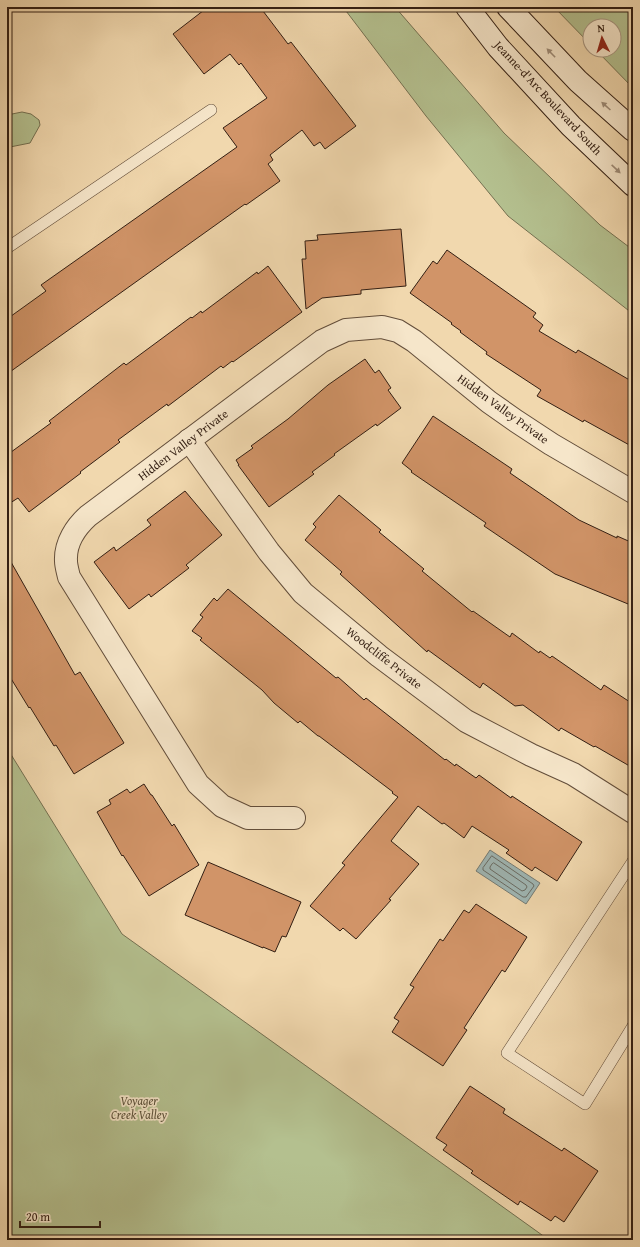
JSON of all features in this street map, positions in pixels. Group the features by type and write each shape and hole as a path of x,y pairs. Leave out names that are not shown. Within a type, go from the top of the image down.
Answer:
{"street":[{"name":"Jeanne-d'Arc Boulevard South","path":"467,7 498,47 571,126 633,185"},
{"path":"508,7 578,81 633,130"},
{"name":"Hidden Valley Private","path":"294,818 248,818 222,806 198,784 69,577 66,560 69,541 77,526 88,516 322,341 346,330 382,327 398,331 414,341 489,402 516,421 563,451 633,492"},
{"name":"Woodcliffe Private","path":"189,440 269,552 303,593 380,656 466,721 531,756 573,774 633,812"}],"lane":[{"path":"7,248 211,110"},
{"path":"633,861 507,1053 585,1104 633,1026"}],"path":[{"path":"7,12 14,7"}],"green space":[{"path":"343,7 395,7 504,133 600,225 633,250 633,314 508,216 426,116"},
{"path":"554,7 633,7 633,88 604,58 622,58 622,18 582,18 582,36"},
{"path":"22,112 31,114 39,120 40,125 30,143 10,147 7,146 7,115"},
{"name":"Voyager Creek Valley","path":"7,748 122,934 549,1240 7,1240"}],"water":[{"path":"490,850 540,883 526,904 476,871"}],"building":[{"path":"208,7 260,7 288,44 291,42 356,126 325,149 320,142 314,146 302,130 270,155 273,160 268,164 280,181 246,205 245,204 7,374 7,319 46,291 41,285 237,147 223,128 267,98 241,63 239,65 230,54 204,74 173,34"},
{"path":"401,229 406,286 361,290 361,294 322,298 306,309 302,259 306,259 305,241 318,240 317,235"},
{"path":"447,250 536,313 533,317 543,325 539,331 576,353 578,350 633,382 633,447 584,420 583,422 537,396 541,390 486,354 487,352 460,332 461,331 451,324 452,323 410,293 433,261 437,264"},
{"path":"268,266 302,312 233,362 232,361 223,368 221,366 168,406 167,404 118,440 120,442 29,512 18,498 7,505 7,455 51,423 49,421 124,363 126,365 191,317 192,318 201,311 202,313 257,272 258,274"},
{"path":"365,359 375,373 379,370 391,388 388,390 401,408 377,426 376,424 334,454 335,455 312,472 314,474 269,507 238,465 236,460 253,448 251,446 288,419 328,385"},
{"path":"433,416 512,469 510,473 579,520 617,538 617,536 633,543 633,606 555,574 484,526 486,523 411,472 412,471 402,463"},
{"path":"185,491 222,535 186,565 189,568 151,597 149,594 129,609 94,562 114,547 116,551 151,525 147,520"},
{"path":"339,495 381,530 379,532 424,569 422,571 472,612 473,611 510,637 512,633 539,653 540,651 550,658 552,656 601,690 604,685 633,704 633,768 561,728 559,731 523,705 515,706 483,683 480,688 428,650 427,652 340,574 342,572 305,540 316,527 313,524"},
{"path":"7,555 75,675 80,672 124,743 74,774 56,745 54,746 30,707 29,708 7,672"},
{"path":"228,589 336,678 338,677 364,700 366,698 445,760 446,759 455,766 456,764 476,778 479,775 511,798 512,796 582,842 557,881 535,867 532,871 506,853 509,850 472,826 464,838 418,806 391,841 419,864 389,899 391,900 356,939 343,928 340,931 310,906 345,865 342,863 398,797 300,721 298,723 274,703 262,690 200,640 202,638 192,631 203,617 200,615 214,598 217,601"},
{"path":"144,784 172,826 174,824 199,865 149,896 123,855 122,856 97,812 111,804 109,800 127,789 130,793"},
{"path":"208,862 301,902 286,937 282,936 275,952 185,915"},
{"path":"476,904 527,937 505,972 502,970 464,1028 467,1030 443,1066 392,1032 399,1021 394,1018 414,987 410,985 440,939 443,941 464,910 469,913"},
{"path":"470,1086 505,1109 503,1113 562,1151 564,1148 598,1171 564,1222 555,1216 551,1221 520,1201 518,1205 471,1173 473,1171 443,1150 447,1145 436,1138"}]}
